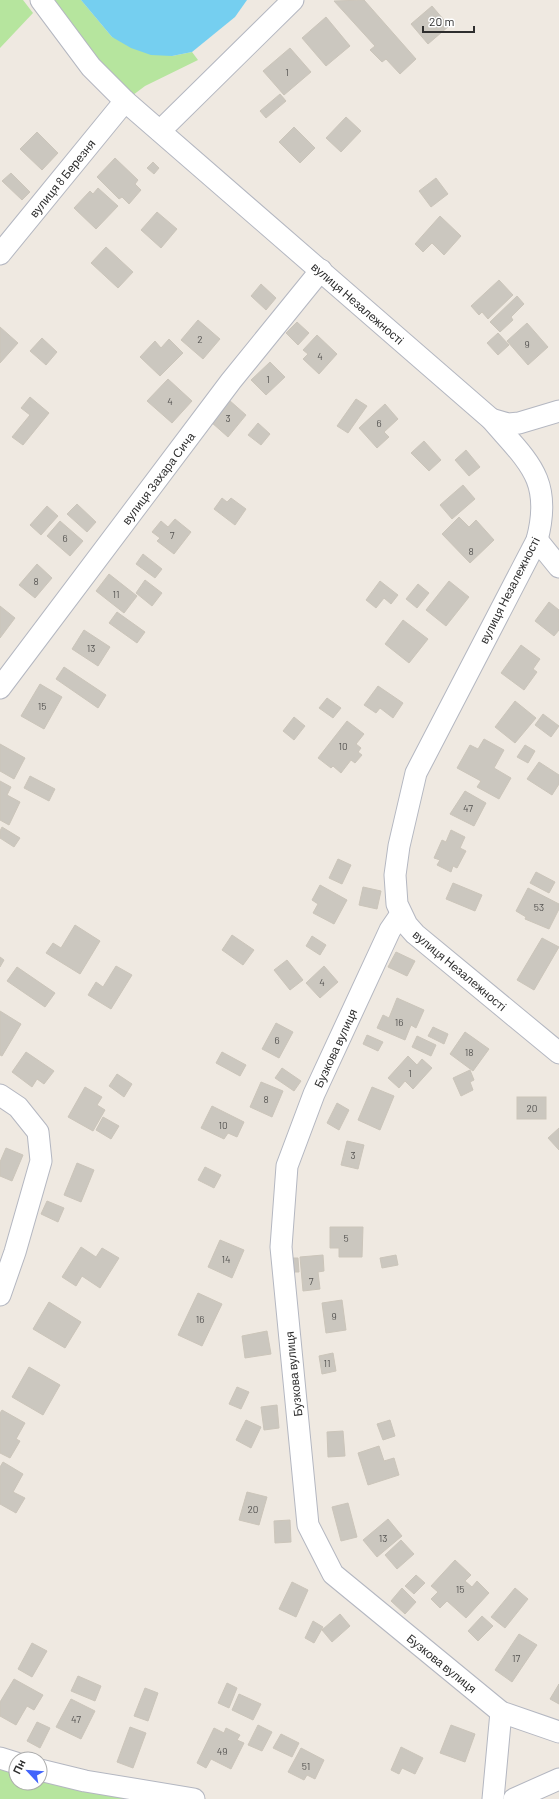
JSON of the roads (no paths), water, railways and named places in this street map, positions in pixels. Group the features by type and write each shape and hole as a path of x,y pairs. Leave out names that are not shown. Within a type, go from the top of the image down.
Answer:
{"street":[{"name":"вулиця Незалежності","path":"41,0 91,66 125,101 321,270 491,420 526,459 538,481 542,494 542,509 537,540 416,773 400,839 395,875 396,892 401,914 415,934 559,1053"},
{"path":"160,131 293,0"},
{"name":"вулиця 8 Березня","path":"0,254 125,101"},
{"name":"вулиця Захара Сича","path":"0,688 232,380 321,270"},
{"path":"491,420 508,424 519,424 559,411"},
{"path":"537,540 559,567"},
{"name":"Бузкова вулиця","path":"401,914 390,930 314,1094 287,1166 281,1247 308,1524 333,1574 501,1712 559,1732"},
{"path":"0,1095 18,1107 38,1132 41,1161 15,1252 0,1295"},
{"path":"493,1799 501,1712"},
{"path":"48,1772 85,1781 194,1799"},
{"path":"514,1799 559,1779"}],"water":[{"path":"81,0 247,0 235,17 192,52 172,56 151,55 131,48 112,37"}]}
